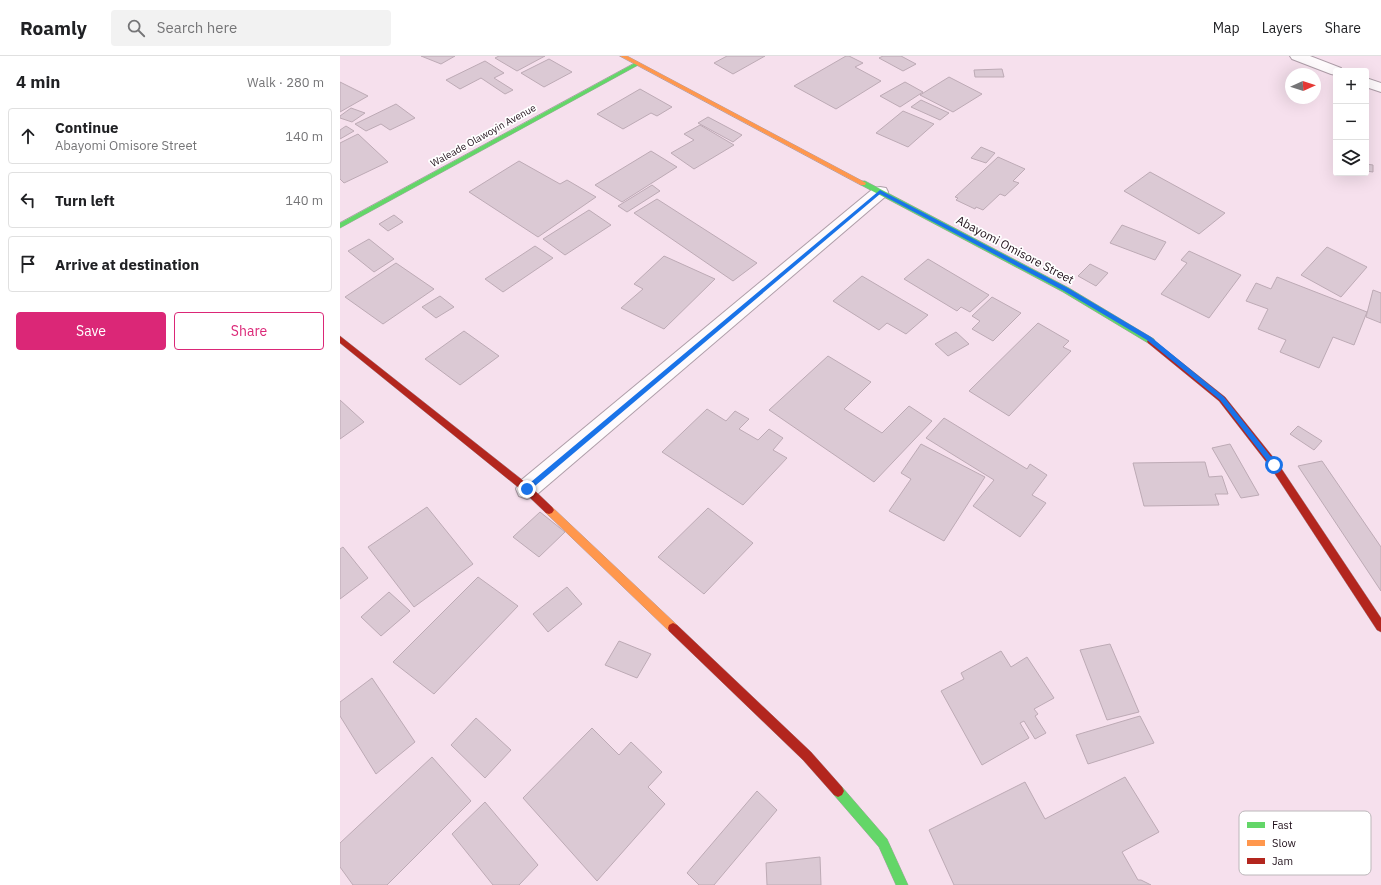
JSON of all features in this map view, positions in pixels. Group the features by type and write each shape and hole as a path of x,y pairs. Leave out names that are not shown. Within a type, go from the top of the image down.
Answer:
{"street":[{"name":"Abayomi Omisore Street","path":"623,56 1066,290 1149,339 1222,399 1274,465 1381,627"},
{"path":"1297,56 1333,70"},
{"name":"Waleade Olawoyin Avenue","path":"340,226 637,64"},
{"path":"1369,83 1381,88"},
{"path":"527,489 880,192"},
{"path":"340,339 527,489 807,756 883,843 902,885"}],"building":[{"path":"421,56 455,56 441,64"},
{"path":"499,56 545,56 517,71 495,58"},
{"path":"727,56 765,56 733,74 714,63"},
{"path":"846,56 863,63 855,67 881,81 836,109 794,86"},
{"path":"883,56 901,56 916,64 903,71 879,58"},
{"path":"549,59 572,72 544,87 521,73"},
{"path":"485,61 504,73 494,78 513,90 505,94 481,78 460,89 446,80"},
{"path":"1002,69 1004,77 975,77 974,70"},
{"path":"949,77 982,94 953,112 920,95"},
{"path":"340,82 368,96 340,112"},
{"path":"905,82 923,92 900,107 880,96"},
{"path":"640,89 672,107 657,116 651,113 623,129 597,114"},
{"path":"921,100 949,113 940,120 911,107"},
{"path":"396,104 415,118 390,130 381,124 366,131 355,124"},
{"path":"351,108 365,113 352,122 340,118 340,116"},
{"path":"903,111 934,124 908,147 876,133"},
{"path":"708,117 742,135 733,142 698,123"},
{"path":"700,125 734,145 694,169 671,153 694,140 684,134"},
{"path":"346,126 354,131 340,139 340,130"},
{"path":"358,134 388,162 344,183 340,179 340,143"},
{"path":"981,147 995,153 986,163 971,158"},
{"path":"651,151 677,167 622,202 595,185"},
{"path":"998,157 1025,169 1013,181 1019,183 1005,196 1000,194 983,210 976,207 975,209 956,200 958,198 955,197"},
{"path":"519,161 560,184 567,180 596,197 538,237 469,192"},
{"path":"1369,164 1373,165 1373,172 1369,171"},
{"path":"1150,172 1225,213 1199,234 1124,191"},
{"path":"652,185 660,191 627,212 618,206"},
{"path":"657,199 757,263 733,281 634,213"},
{"path":"589,210 611,225 565,255 543,239"},
{"path":"394,215 403,222 388,231 379,224"},
{"path":"1122,225 1166,242 1155,260 1110,243"},
{"path":"369,239 394,259 374,272 348,251"},
{"path":"535,246 553,258 503,292 485,279"},
{"path":"1327,247 1367,267 1341,297 1301,275"},
{"path":"1189,251 1241,275 1209,318 1161,294 1187,263 1181,260"},
{"path":"664,256 715,279 664,329 621,308 643,289 634,284"},
{"path":"928,259 989,295 970,312 961,307 957,311 904,279"},
{"path":"396,263 434,289 383,324 345,297"},
{"path":"1090,264 1108,273 1096,286 1078,276"},
{"path":"862,276 928,315 906,334 887,323 879,330 833,301"},
{"path":"1277,277 1367,312 1354,345 1333,337 1319,368 1280,352 1286,340 1258,329 1268,309 1246,301 1256,283 1271,289"},
{"path":"1373,290 1381,293 1381,323 1366,317"},
{"path":"440,296 454,307 436,318 422,307"},
{"path":"992,297 1021,313 993,341 972,329 980,321 972,316"},
{"path":"1038,323 1069,341 1063,347 1071,351 1009,416 969,391"},
{"path":"464,331 499,356 460,385 425,359"},
{"path":"956,332 969,344 948,356 935,344"},
{"path":"828,356 871,382 844,409 882,433 909,406 932,421 874,482 769,410"},
{"path":"340,400 364,422 340,439"},
{"path":"707,409 726,421 735,411 749,419 739,429 758,440 769,429 783,438 773,450 787,458 743,505 662,452"},
{"path":"944,418 1027,469 1030,464 1047,475 1032,495 1046,503 1020,537 973,506 994,480 926,438"},
{"path":"1298,426 1322,441 1314,450 1290,434"},
{"path":"921,444 985,477 944,541 889,511 911,479 901,473"},
{"path":"1230,444 1259,495 1241,498 1212,448"},
{"path":"1322,461 1381,547 1381,591 1298,466"},
{"path":"1205,462 1209,477 1222,476 1228,494 1215,494 1219,505 1144,506 1133,463"},
{"path":"427,507 473,564 414,607 368,547"},
{"path":"708,508 753,543 704,594 658,557"},
{"path":"540,512 565,532 539,557 513,537"},
{"path":"343,547 368,578 340,599 340,549"},
{"path":"478,577 518,606 434,694 393,662"},
{"path":"567,587 582,604 548,632 533,614"},
{"path":"389,592 410,611 381,636 361,617"},
{"path":"619,641 651,654 637,678 605,665"},
{"path":"1110,644 1139,712 1107,720 1080,650"},
{"path":"1001,651 1011,667 1027,657 1054,698 1034,709 1038,714 1035,716 1046,733 1035,739 1024,721 1020,723 1029,738 982,765 941,691 964,679 961,673"},
{"path":"372,678 415,742 376,774 340,716 340,702"},
{"path":"1140,716 1154,743 1088,764 1076,735"},
{"path":"476,718 511,750 485,778 451,745"},
{"path":"592,728 619,755 631,742 662,772 648,787 665,804 597,881 523,798"},
{"path":"432,757 471,801 387,885 353,885 340,867 340,843"},
{"path":"1125,777 1159,832 1122,852 1138,880 1151,885 954,885 929,830 1025,782 1045,819"},
{"path":"757,791 777,810 714,885 699,885 687,873"},
{"path":"485,802 538,865 519,885 493,885 452,834"},
{"path":"820,857 821,885 767,885 766,863"}],"traffic: fast":[{"path":"340,226 637,64"},
{"path":"863,183 1066,290 1151,341"},
{"path":"838,791 883,843 902,885"}],"traffic: slow":[{"path":"623,56 863,183"},
{"path":"549,510 673,628"}],"traffic: jam":[{"path":"340,339 527,489 549,510"},
{"path":"1151,341 1222,399 1274,465 1381,627"},
{"path":"673,628 807,756 838,791"}],"route":[{"path":"527,489 880,192 1066,290 1149,339 1222,399 1274,465"}]}
